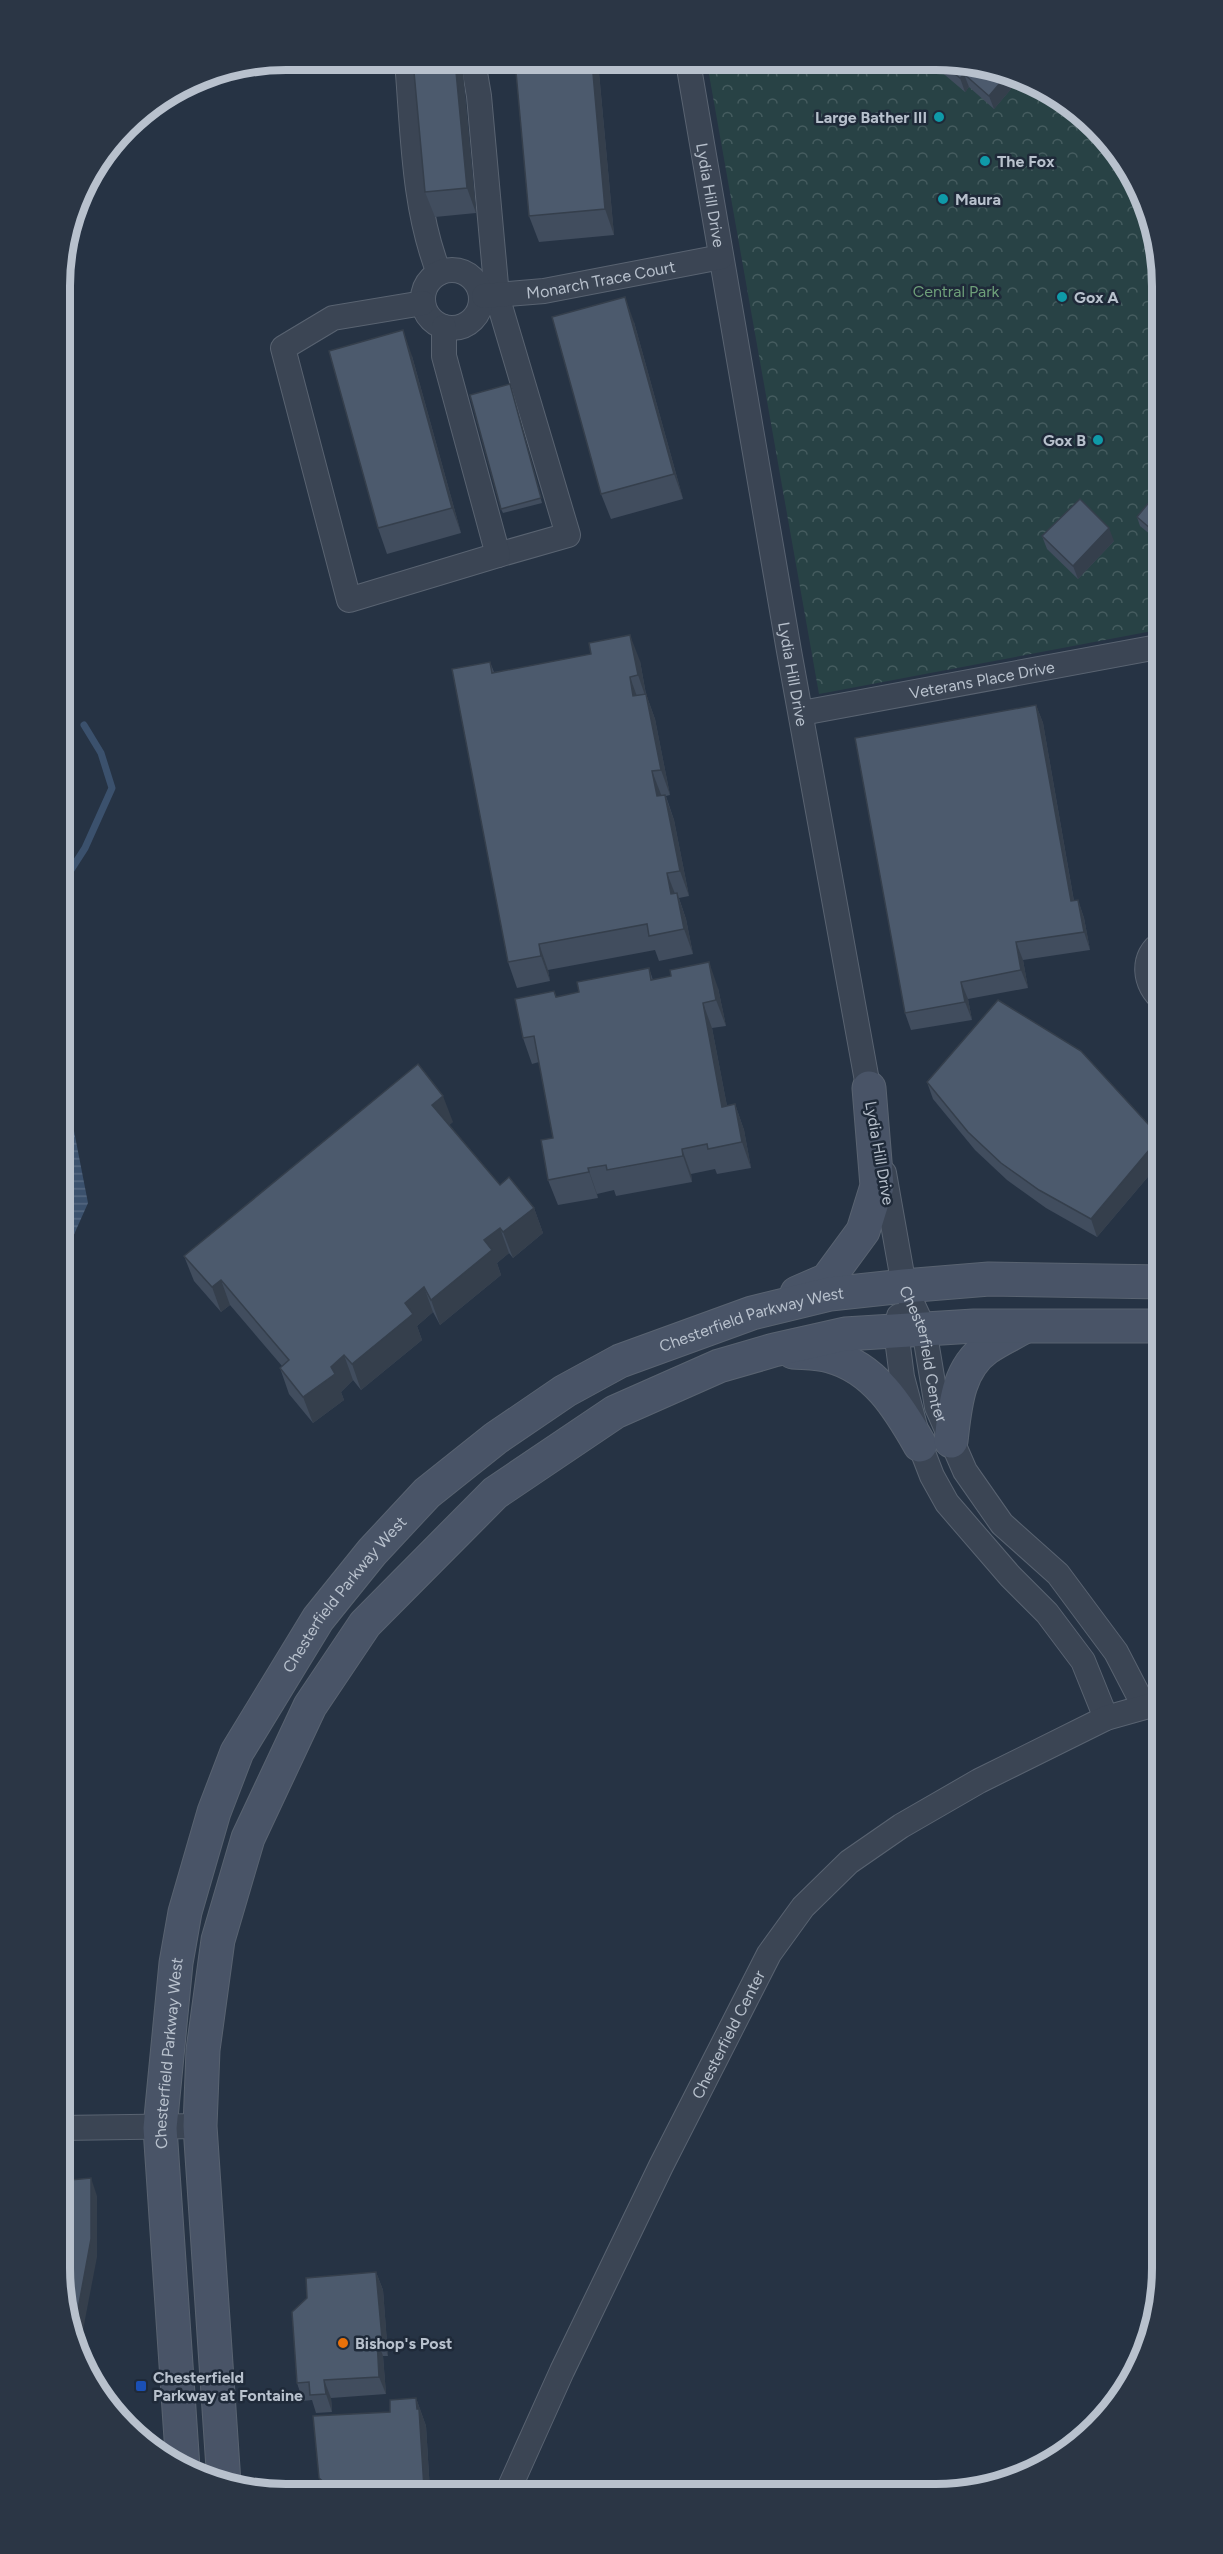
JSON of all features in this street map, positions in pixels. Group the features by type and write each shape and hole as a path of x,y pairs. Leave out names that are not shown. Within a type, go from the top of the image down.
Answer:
{"street":[{"path":"408,70 415,160 428,246 439,273"},
{"path":"423,303 333,318 282,348 349,600 568,534 489,296 474,70"},
{"name":"Lydia Hill Drive","path":"689,70 904,1286"},
{"name":"Monarch Trace Court","path":"489,296 544,291 721,257"},
{"path":"452,270 466,273 489,296 471,321 459,327 444,327 430,318 423,303 426,285 439,273 452,270"},
{"path":"444,327 444,356 498,555"},
{"name":"Veterans Place Drive","path":"802,713 1152,648"},
{"path":"1152,954 1147,969 1152,988"},
{"path":"758,1311 827,1280 863,1231 877,1186 869,1088"},
{"name":"Chesterfield Parkway West","path":"182,2457 160,2128 176,1963 185,1912 205,1843 237,1752 318,1619 372,1552 428,1493 496,1438 566,1390 620,1361 758,1311 830,1294 904,1286 989,1280 1152,1281"},
{"name":"Chesterfield Center","path":"904,1286 910,1330 937,1407 965,1472 1002,1524 1058,1574 1152,1701"},
{"path":"951,1440 956,1397 968,1369 986,1348 1026,1326"},
{"name":"Chesterfield Parkway West","path":"223,2474 200,2126 203,2050 218,1940 248,1838 310,1706 365,1624 495,1493 615,1412 719,1366 774,1350 845,1334 1026,1326 1152,1326"},
{"name":"Chesterfield Center","path":"910,1330 902,1377 920,1445 932,1476 947,1503 1010,1576 1047,1613 1083,1661 1106,1718"},
{"path":"774,1350 831,1356 868,1373 902,1414 920,1445"},
{"name":"Chesterfield Center","path":"511,2484 661,2166 769,1954 803,1907 849,1863 901,1826 979,1781 1106,1718 1152,1705"},
{"path":"70,2128 200,2126"}],"green space":[{"name":"Central Park","path":"708,70 936,70 964,72 1006,82 1044,99 1068,115 1099,144 1124,179 1145,231 1152,273 1152,631 819,694"}],"water":[{"path":"70,1110 88,1203 70,1244"}],"building":[{"path":"414,70 456,70 467,188 425,192"},
{"path":"516,70 593,70 605,209 529,216"},
{"path":"952,71 1002,81 989,96 964,74 960,78"},
{"path":"625,297 674,474 601,494 552,317"},
{"path":"403,330 452,508 378,528 329,351"},
{"path":"510,384 541,498 501,509 470,395"},
{"path":"1080,499 1109,528 1073,566 1042,536"},
{"path":"1152,499 1152,530 1137,517"},
{"path":"630,635 638,675 630,677 633,696 646,694 661,770 652,771 657,796 665,795 680,871 667,873 671,894 677,893 684,929 649,936 647,924 539,944 541,956 508,962 452,669 490,662 492,673 591,654 589,643"},
{"path":"1036,705 1071,901 1078,900 1084,932 1016,942 1021,970 961,982 965,1002 905,1013 855,738"},
{"path":"709,962 716,1000 703,1003 722,1107 735,1104 742,1142 708,1149 707,1144 682,1149 683,1156 607,1170 606,1165 588,1168 589,1172 548,1180 541,1140 553,1138 534,1036 523,1038 515,999 554,991 556,997 579,992 577,982 649,968 651,980 671,976 670,970"},
{"path":"998,1000 1081,1051 1152,1128 1152,1147 1091,1219 1039,1190 1001,1163 968,1132 927,1082"},
{"path":"418,1064 443,1096 432,1105 500,1185 509,1177 534,1208 503,1232 500,1228 484,1240 492,1250 431,1300 424,1287 405,1303 413,1314 352,1364 344,1355 331,1367 335,1374 303,1397 280,1368 289,1360 221,1280 212,1287 184,1256"},
{"path":"91,2178 91,2239 77,2317 70,2267 70,2180"},
{"name":"Bishop's Post","path":"376,2272 382,2338 377,2339 379,2377 324,2380 326,2394 310,2395 309,2382 297,2383 292,2312 307,2298 306,2278"},
{"path":"416,2398 417,2409 419,2409 424,2484 326,2484 319,2478 313,2416 390,2412 390,2400"}],"waterway":[{"path":"70,871 85,848 112,788 101,753 84,725"}],"place":[{"name":"Large Bather III","path":"939,117"},
{"name":"The Fox","path":"985,161"},
{"name":"Maura","path":"943,199"},
{"name":"Gox A","path":"1062,297"},
{"name":"Gox B","path":"1098,440"},
{"name":"Bishop's Post","path":"343,2343"},
{"name":"Chesterfield Parkway at Fontaine","path":"141,2386"}]}
